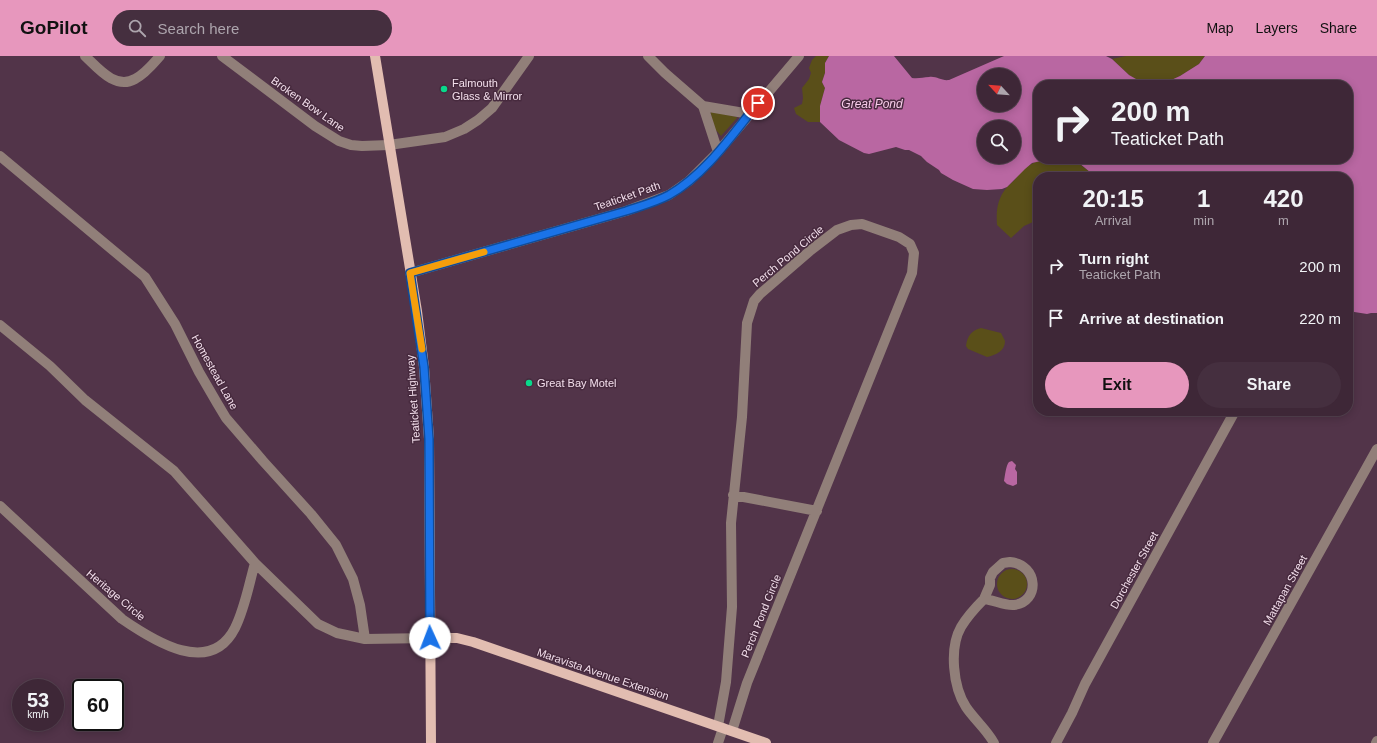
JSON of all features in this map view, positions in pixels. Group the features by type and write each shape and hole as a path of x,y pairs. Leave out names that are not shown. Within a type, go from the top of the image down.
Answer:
{"main road":[{"name":"Teaticket Highway","path":"375,56 424,367 428,419 431,743"},
{"name":"Maravista Avenue Extension","path":"430,638 457,638 473,642 766,743"}],"street":[{"path":"85,56 113,80 128,82 144,73 160,56"},
{"name":"Broken Bow Lane","path":"222,56 315,126 339,141 362,146 389,145 445,137 468,126 492,108 529,56"},
{"path":"648,56 703,106 718,152"},
{"name":"Teaticket Path","path":"410,273 626,211 660,199 678,189 701,170 718,152 799,56"},
{"path":"703,106 750,114"},
{"name":"Homestead Lane","path":"0,156 145,277 175,324 216,403 226,418 320,524 336,545 353,580 360,605 365,639"},
{"name":"Perch Pond Circle","path":"862,224 899,237 910,244 914,253 914,260 909,280 747,683 724,728 732,607 731,523 742,417 747,323 754,301 760,294 811,250 837,230 850,225 862,224"},
{"path":"0,325 50,366 85,400 174,471 255,563 318,624 337,633 365,639 430,638"},
{"name":"Dorchester Street","path":"1056,743 1085,684 1232,416"},
{"name":"Mattapan Street","path":"1213,743 1377,449"},
{"path":"733,495 817,511"},
{"name":"Heritage Circle","path":"0,506 122,619 143,633 162,643 186,651 206,652 223,644 230,637 240,616 255,563"},
{"path":"984,599 994,600 1008,605 1016,605 1023,602 1032,590 1032,576 1023,565 1017,562 1003,563 998,567 990,578 990,585 984,599 961,627 956,642 954,667 961,699 994,743"},
{"path":"718,743 724,728"}],"shaded area":[{"path":"816,56 829,56 825,63 825,73 822,82 825,88 820,106 820,122 808,122 796,114 794,108 802,104 802,88 809,79 811,73 809,68 812,60"},
{"path":"1126,56 1205,56 1199,64 1171,80 1136,79 1129,75 1112,59"},
{"path":"710,111 737,118 721,136 715,129"},
{"path":"1033,163 1079,164 1090,172 1033,172 1033,222 1024,226 1011,238 997,225 997,210 999,201 1007,187 1027,167"},
{"path":"981,328 1001,333 1005,341 1002,350 987,357 968,349 966,346 969,336 975,330"},
{"path":"1012,569 1023,573 1027,584 1023,595 1012,599 1001,595 997,584 1001,573"}],"water":[{"name":"Great Pond","path":"829,56 894,56 912,78 932,77 949,80 1004,56 1106,56 1112,59 1129,75 1136,79 1144,80 1033,80 1033,163 1007,187 1002,189 987,190 973,189 953,180 941,173 921,156 909,150 896,147 869,154 864,153 839,140 820,122 820,106 825,88 822,82 825,73 825,63"},
{"name":"Great Pond","path":"1205,56 1377,56 1377,313 1367,314 1353,312 1353,172 1090,172 1080,164 1353,164 1353,80 1171,80 1199,64"},
{"path":"1012,461 1016,465 1015,469 1017,472 1017,484 1013,486 1004,481 1007,466 1009,462"}],"slow traffic":[{"path":"422,349 410,273 484,252"}],"place":[{"name":"Falmouth Glass & Mirror","path":"444,89"},
{"name":"Great Bay Motel","path":"529,383"}],"route":[{"path":"430,638 429,439 424,367 417,311 410,273 626,211 669,195 701,170 718,152 758,103"}]}
